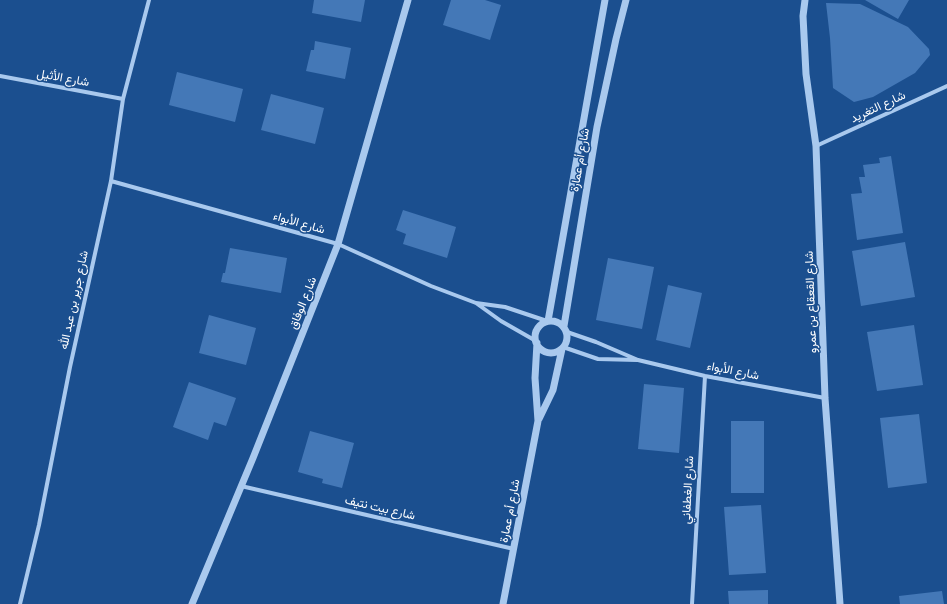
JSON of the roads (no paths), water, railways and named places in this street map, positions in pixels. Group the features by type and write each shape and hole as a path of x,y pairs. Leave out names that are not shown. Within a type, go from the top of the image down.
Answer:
{"street":[{"name":"شارع جرير بن عبد الله","path":"20,604 39,525 70,367 111,181 123,99 149,0"},
{"name":"شارع الوفاق","path":"192,604 242,486 338,244 408,0"},
{"name":"شارع أم عمارة","path":"547,321 605,0"},
{"name":"شارع أم عمارة","path":"565,329 597,127 626,0"},
{"name":"شارع القعقاع بن عمرو","path":"805,0 804,22 806,74 816,146 825,398 840,604"},
{"name":"شارع الأثيل","path":"0,76 123,99"},
{"name":"شارع التغريد","path":"816,146 947,86"},
{"path":"583,124 597,127"},
{"name":"شارع الأبواء","path":"111,181 338,244 431,286 476,303 505,307 547,321"},
{"name":"شارع الأبواء","path":"476,303 501,321 536,342"},
{"path":"547,321 557,321 565,329 567,340 562,348 555,352 548,352 541,349 536,342 536,333 540,326 547,321"},
{"name":"شارع الأبواء","path":"565,329 638,360 705,376 825,398"},
{"name":"شارع أم عمارة","path":"536,342 535,378 538,422"},
{"name":"شارع الأبواء","path":"562,348 598,359 638,360"},
{"name":"شارع أم عمارة","path":"503,604 538,422 553,390 562,348"},
{"name":"شارع الغطفاني","path":"692,604 705,376"},
{"name":"شارع بيت نتيف","path":"242,486 514,550"}]}
